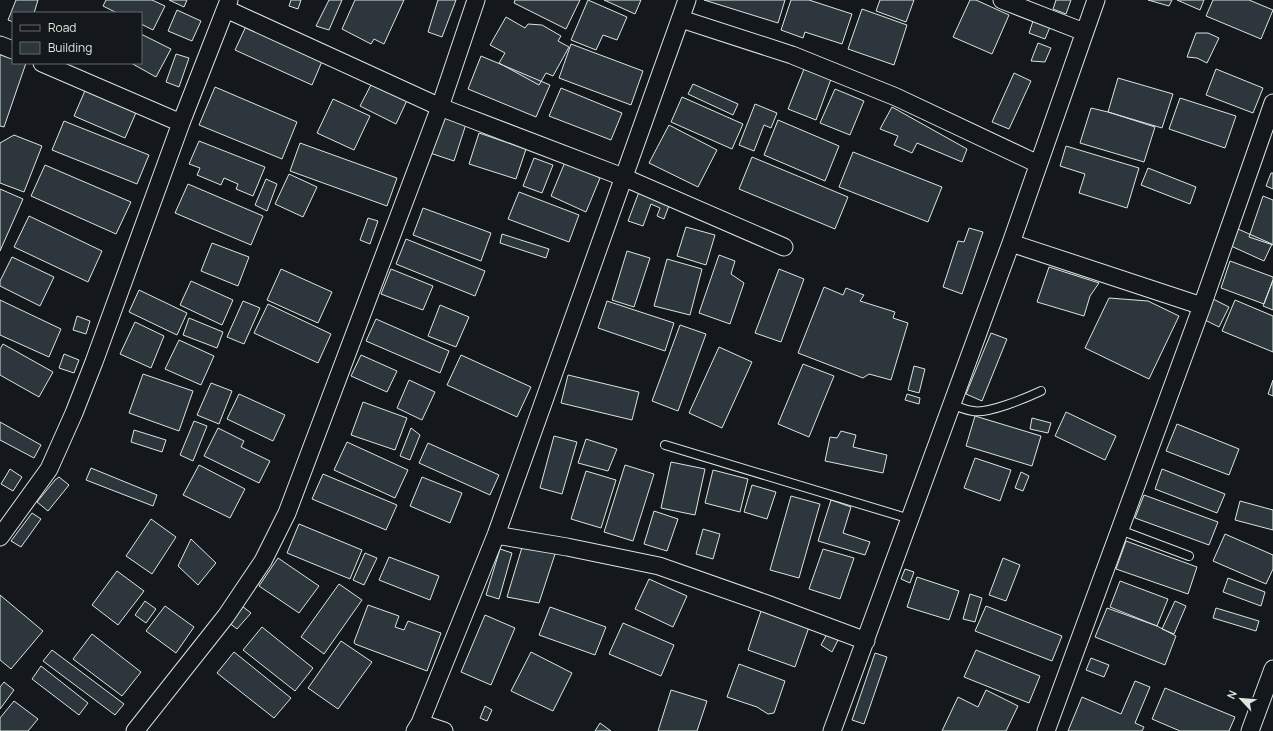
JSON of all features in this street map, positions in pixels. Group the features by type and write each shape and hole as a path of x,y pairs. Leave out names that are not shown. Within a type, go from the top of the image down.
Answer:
{"street":[{"path":"135,731 226,616 264,561 287,513 440,107 476,0"},
{"path":"444,731 418,727 496,535 687,0"},
{"path":"1002,0 1084,32"},
{"path":"832,731 1011,243 1096,0"},
{"path":"0,537 48,469 74,412 94,362 181,123 227,5 440,107 623,177 784,247"},
{"path":"681,19 792,55 882,91 1038,164"},
{"path":"0,45 12,50"},
{"path":"44,64 181,123"},
{"path":"1046,731 1202,306 1273,103"},
{"path":"1011,243 1202,306"},
{"path":"496,535 567,547 659,566 866,641"},
{"path":"1250,731 1273,669"}],"lane":[{"path":"952,404 972,411 986,411 1027,398 1041,391"},
{"path":"665,445 910,519"},
{"path":"1120,530 1189,556"}],"building":[{"path":"16,0 38,0 34,12 12,12 12,22 8,20"},
{"path":"106,0 152,0 165,6 153,30 142,24 142,12 115,12 103,6"},
{"path":"169,0 187,0 184,7"},
{"path":"291,0 301,0 298,9 289,6"},
{"path":"329,0 342,0 329,30 316,26"},
{"path":"355,0 404,0 384,44 374,39 371,44 342,29"},
{"path":"438,0 456,0 442,37 428,32"},
{"path":"515,0 580,0 566,29 514,3"},
{"path":"588,0 627,17 617,40 603,35 596,50 571,40"},
{"path":"604,0 641,0 635,14"},
{"path":"704,0 785,0 778,23"},
{"path":"791,0 809,0 852,14 842,44 805,32 803,38 781,30"},
{"path":"880,0 914,0 906,22 876,11"},
{"path":"970,0 976,0 1009,15 992,54 953,37"},
{"path":"1056,0 1071,0 1066,14 1053,9"},
{"path":"1148,0 1172,0 1169,6"},
{"path":"1177,0 1204,0 1200,10"},
{"path":"1213,0 1249,0 1273,10 1261,39 1206,16"},
{"path":"862,9 907,25 894,65 848,49"},
{"path":"177,10 201,21 192,41 168,31"},
{"path":"506,17 525,28 528,24 542,25 561,36 558,41 569,47 553,76 546,73 539,85 499,63 505,53 490,45"},
{"path":"1033,21 1050,27 1045,39 1029,33"},
{"path":"247,24 323,59 312,85 235,50"},
{"path":"1196,33 1208,33 1219,38 1207,63 1197,58 1187,57"},
{"path":"142,34 171,49 156,77 133,64 142,64"},
{"path":"1038,43 1051,48 1045,62 1031,61"},
{"path":"571,44 643,71 631,105 559,78"},
{"path":"0,51 12,55 12,64 26,64 4,127 0,126"},
{"path":"176,54 189,58 179,87 166,82"},
{"path":"481,56 550,85 536,117 468,89"},
{"path":"804,69 831,79 816,120 788,109"},
{"path":"1216,69 1263,88 1253,113 1206,95"},
{"path":"1014,73 1031,81 1009,129 992,122"},
{"path":"1118,78 1173,94 1162,128 1108,112"},
{"path":"374,79 409,96 396,124 360,106"},
{"path":"693,84 738,104 733,115 688,94"},
{"path":"87,86 138,108 125,138 74,116"},
{"path":"215,87 297,122 282,159 199,125"},
{"path":"561,88 622,113 611,140 549,116"},
{"path":"835,89 864,101 850,135 820,123"},
{"path":"682,97 743,124 732,149 671,122"},
{"path":"1180,98 1236,116 1225,148 1169,129"},
{"path":"333,99 370,116 354,150 317,133"},
{"path":"755,104 777,113 771,128 764,125 754,151 739,145"},
{"path":"892,107 967,149 962,162 917,143 912,153 894,145 898,136 880,129"},
{"path":"1091,108 1155,127 1144,162 1080,143"},
{"path":"440,113 467,121 454,161 427,152"},
{"path":"778,120 839,146 825,181 764,155"},
{"path":"64,121 149,155 137,184 52,150"},
{"path":"669,125 717,150 698,187 649,163"},
{"path":"479,133 526,149 516,179 469,164"},
{"path":"14,135 42,146 24,192 0,183 0,143"},
{"path":"199,141 265,167 253,196 236,189 238,184 224,178 221,185 197,175 200,168 189,164"},
{"path":"300,143 397,178 387,206 290,171"},
{"path":"1066,146 1139,168 1127,208 1079,193 1085,174 1060,166"},
{"path":"853,152 942,187 928,222 839,187"},
{"path":"752,157 848,197 835,229 739,189"},
{"path":"534,158 553,165 542,193 523,186"},
{"path":"565,162 600,178 586,212 551,196"},
{"path":"45,165 131,202 116,234 31,196"},
{"path":"1148,168 1196,187 1190,204 1141,185"},
{"path":"1271,173 1273,173 1273,189 1266,186"},
{"path":"289,174 317,187 303,217 275,204"},
{"path":"266,179 277,184 267,211 255,205"},
{"path":"188,184 263,216 251,245 175,213"},
{"path":"0,189 23,199 0,251"},
{"path":"519,192 579,215 569,242 508,219"},
{"path":"639,192 670,203 664,219 657,216 660,208 651,204 643,226 628,221"},
{"path":"1263,196 1273,200 1273,245 1249,237"},
{"path":"423,208 491,233 481,261 413,235"},
{"path":"29,216 102,251 88,282 14,247"},
{"path":"368,218 378,221 370,244 360,240"},
{"path":"686,227 715,235 706,265 677,256"},
{"path":"969,228 983,232 962,294 943,287 958,241 964,242"},
{"path":"1238,229 1272,244 1264,261 1231,246"},
{"path":"502,234 549,249 546,258 500,243"},
{"path":"406,239 485,271 475,296 396,264"},
{"path":"212,243 249,257 238,286 201,271"},
{"path":"627,251 650,258 634,307 612,300"},
{"path":"719,255 735,261 731,274 744,283 730,324 699,313"},
{"path":"12,257 54,277 40,306 0,286 0,281"},
{"path":"667,259 702,269 690,315 654,306"},
{"path":"1230,261 1273,277 1264,304 1221,288"},
{"path":"1049,267 1099,283 1090,296 1084,316 1037,302"},
{"path":"281,269 332,292 318,323 267,300"},
{"path":"391,269 433,286 423,310 381,294"},
{"path":"779,269 804,279 781,342 755,333"},
{"path":"1273,280 1273,310 1263,306"},
{"path":"191,281 233,300 222,325 180,305"},
{"path":"824,287 843,295 846,288 864,295 860,301 895,312 893,318 908,323 891,380 869,374 863,378 798,353"},
{"path":"139,290 187,313 177,335 129,312"},
{"path":"1109,298 1148,301 1179,316 1149,379 1085,348"},
{"path":"1213,299 1229,307 1219,327 1203,319"},
{"path":"0,300 61,329 49,357 0,335"},
{"path":"1235,300 1273,316 1273,352 1222,331"},
{"path":"243,301 260,308 244,344 227,337"},
{"path":"607,301 674,323 665,351 598,328"},
{"path":"268,304 331,334 318,363 254,333"},
{"path":"440,305 469,317 456,347 428,336"},
{"path":"77,316 90,321 86,334 73,330"},
{"path":"189,318 223,332 217,348 183,335"},
{"path":"376,319 449,351 440,373 366,341"},
{"path":"135,322 164,336 151,368 120,354"},
{"path":"680,325 706,334 678,411 652,401"},
{"path":"991,333 1007,339 982,401 966,394"},
{"path":"179,340 214,356 201,385 165,369"},
{"path":"3,344 53,372 39,397 0,375 0,349"},
{"path":"719,347 752,362 722,428 689,413"},
{"path":"64,354 79,360 74,373 59,368"},
{"path":"361,355 397,371 387,392 351,376"},
{"path":"461,355 531,387 517,417 447,385"},
{"path":"803,364 834,376 809,437 778,424"},
{"path":"914,366 925,369 919,393 908,390"},
{"path":"143,374 193,391 179,431 129,413"},
{"path":"568,375 639,392 632,420 561,403"},
{"path":"409,380 435,392 422,420 397,408"},
{"path":"1273,380 1273,396 1268,394"},
{"path":"211,383 232,391 219,424 197,415"},
{"path":"239,394 285,415 273,441 227,419"},
{"path":"907,394 920,398 919,404 905,400"},
{"path":"363,402 407,418 395,450 351,435"},
{"path":"1066,412 1116,436 1105,460 1055,436"},
{"path":"975,416 1041,436 1032,466 966,446"},
{"path":"1032,418 1051,423 1048,433 1030,429"},
{"path":"194,421 207,426 193,461 180,455"},
{"path":"0,422 41,445 34,458 0,440"},
{"path":"1177,424 1239,449 1229,475 1166,451"},
{"path":"218,428 244,441 241,447 270,461 259,483 204,456"},
{"path":"411,428 420,435 410,460 400,456"},
{"path":"134,430 166,440 162,452 131,442"},
{"path":"841,431 856,435 853,447 887,455 883,473 825,461 830,437 837,438"},
{"path":"554,436 577,442 562,494 540,488"},
{"path":"586,439 617,449 608,471 578,463"},
{"path":"347,442 408,470 395,498 334,470"},
{"path":"428,443 499,475 490,495 419,463"},
{"path":"975,458 1011,470 1000,501 964,488"},
{"path":"671,462 705,469 695,515 661,508"},
{"path":"199,465 245,489 230,518 183,495"},
{"path":"625,465 654,474 633,541 604,532"},
{"path":"91,468 157,495 153,506 86,480"},
{"path":"10,469 22,477 13,491 1,484"},
{"path":"1162,469 1225,494 1217,513 1155,489"},
{"path":"713,470 748,479 740,512 705,503"},
{"path":"586,471 616,480 601,528 571,519"},
{"path":"1021,472 1029,476 1023,491 1015,488"},
{"path":"323,474 397,505 386,530 312,499"},
{"path":"59,477 69,485 48,511 37,502"},
{"path":"422,477 462,493 450,523 410,506"},
{"path":"752,485 776,492 767,519 744,512"},
{"path":"1144,495 1218,522 1209,545 1135,518"},
{"path":"791,496 820,504 799,578 770,570"},
{"path":"831,500 851,507 843,533 870,542 865,555 818,541"},
{"path":"1240,501 1273,510 1273,530 1235,520"},
{"path":"654,511 678,519 667,551 644,544"},
{"path":"32,513 41,519 21,547 11,541"},
{"path":"151,519 176,537 152,574 126,556"},
{"path":"299,524 362,550 350,579 287,553"},
{"path":"703,529 720,534 713,559 696,554"},
{"path":"1225,534 1273,555 1273,569 1266,584 1213,561"},
{"path":"191,539 216,563 198,585 178,566"},
{"path":"1126,541 1197,567 1188,594 1116,569"},
{"path":"523,544 556,551 539,603 507,597"},
{"path":"500,549 512,553 499,599 486,595"},
{"path":"823,549 854,558 840,599 809,589"},
{"path":"365,553 377,558 364,585 353,580"},
{"path":"389,557 439,576 430,600 379,580"},
{"path":"278,558 319,586 299,613 259,586"},
{"path":"1003,558 1020,565 1006,601 989,595"},
{"path":"905,569 914,572 910,583 901,579"},
{"path":"117,571 144,591 118,625 92,605"},
{"path":"917,577 959,591 949,620 907,607"},
{"path":"1228,578 1265,592 1261,606 1223,592"},
{"path":"649,579 687,596 673,627 635,609"},
{"path":"1120,581 1168,599 1157,626 1110,607"},
{"path":"339,584 362,600 324,654 301,637"},
{"path":"970,594 982,598 975,622 963,619"},
{"path":"0,595 43,631 11,669 0,660"},
{"path":"145,601 156,609 146,623 135,615"},
{"path":"1175,601 1186,606 1174,634 1162,629"},
{"path":"368,605 399,616 395,627 404,630 408,621 441,633 427,671 355,644 354,642"},
{"path":"165,606 194,627 176,653 146,631"},
{"path":"242,606 251,613 237,629 228,622"},
{"path":"986,606 1062,636 1052,661 975,631"},
{"path":"550,607 606,627 595,655 539,635"},
{"path":"1107,608 1157,626 1176,636 1165,665 1095,637"},
{"path":"1216,608 1259,621 1256,631 1213,618"},
{"path":"761,611 809,627 795,667 748,650"},
{"path":"485,615 515,628 491,685 461,672"},
{"path":"623,623 674,645 661,676 609,654"},
{"path":"262,627 313,668 295,691 243,650"},
{"path":"92,634 141,672 122,696 73,659"},
{"path":"827,634 838,640 832,652 821,645"},
{"path":"341,641 372,662 338,709 308,688"},
{"path":"52,650 124,704 115,715 43,661"},
{"path":"976,650 1040,676 1029,703 964,677"},
{"path":"234,652 291,698 274,718 217,673"},
{"path":"531,652 572,673 553,711 511,691"},
{"path":"875,653 887,657 864,724 852,720"},
{"path":"1091,658 1109,665 1104,677 1086,670"},
{"path":"739,664 785,681 774,713 768,714 757,707 727,697"},
{"path":"41,666 88,703 79,715 32,679"},
{"path":"1135,681 1150,687 1135,723 1144,727 1142,731 1068,731 1082,697 1121,714"},
{"path":"4,682 14,690 0,709 0,687"},
{"path":"1165,688 1235,717 1229,731 1180,731 1152,719"},
{"path":"671,690 707,701 697,731 658,731"},
{"path":"986,690 1018,706 1006,731 942,731 958,697 978,707"},
{"path":"14,701 38,719 28,731 0,731 0,718"},
{"path":"485,706 492,710 487,721 480,718"},
{"path":"600,723 611,731 595,731"}]}
